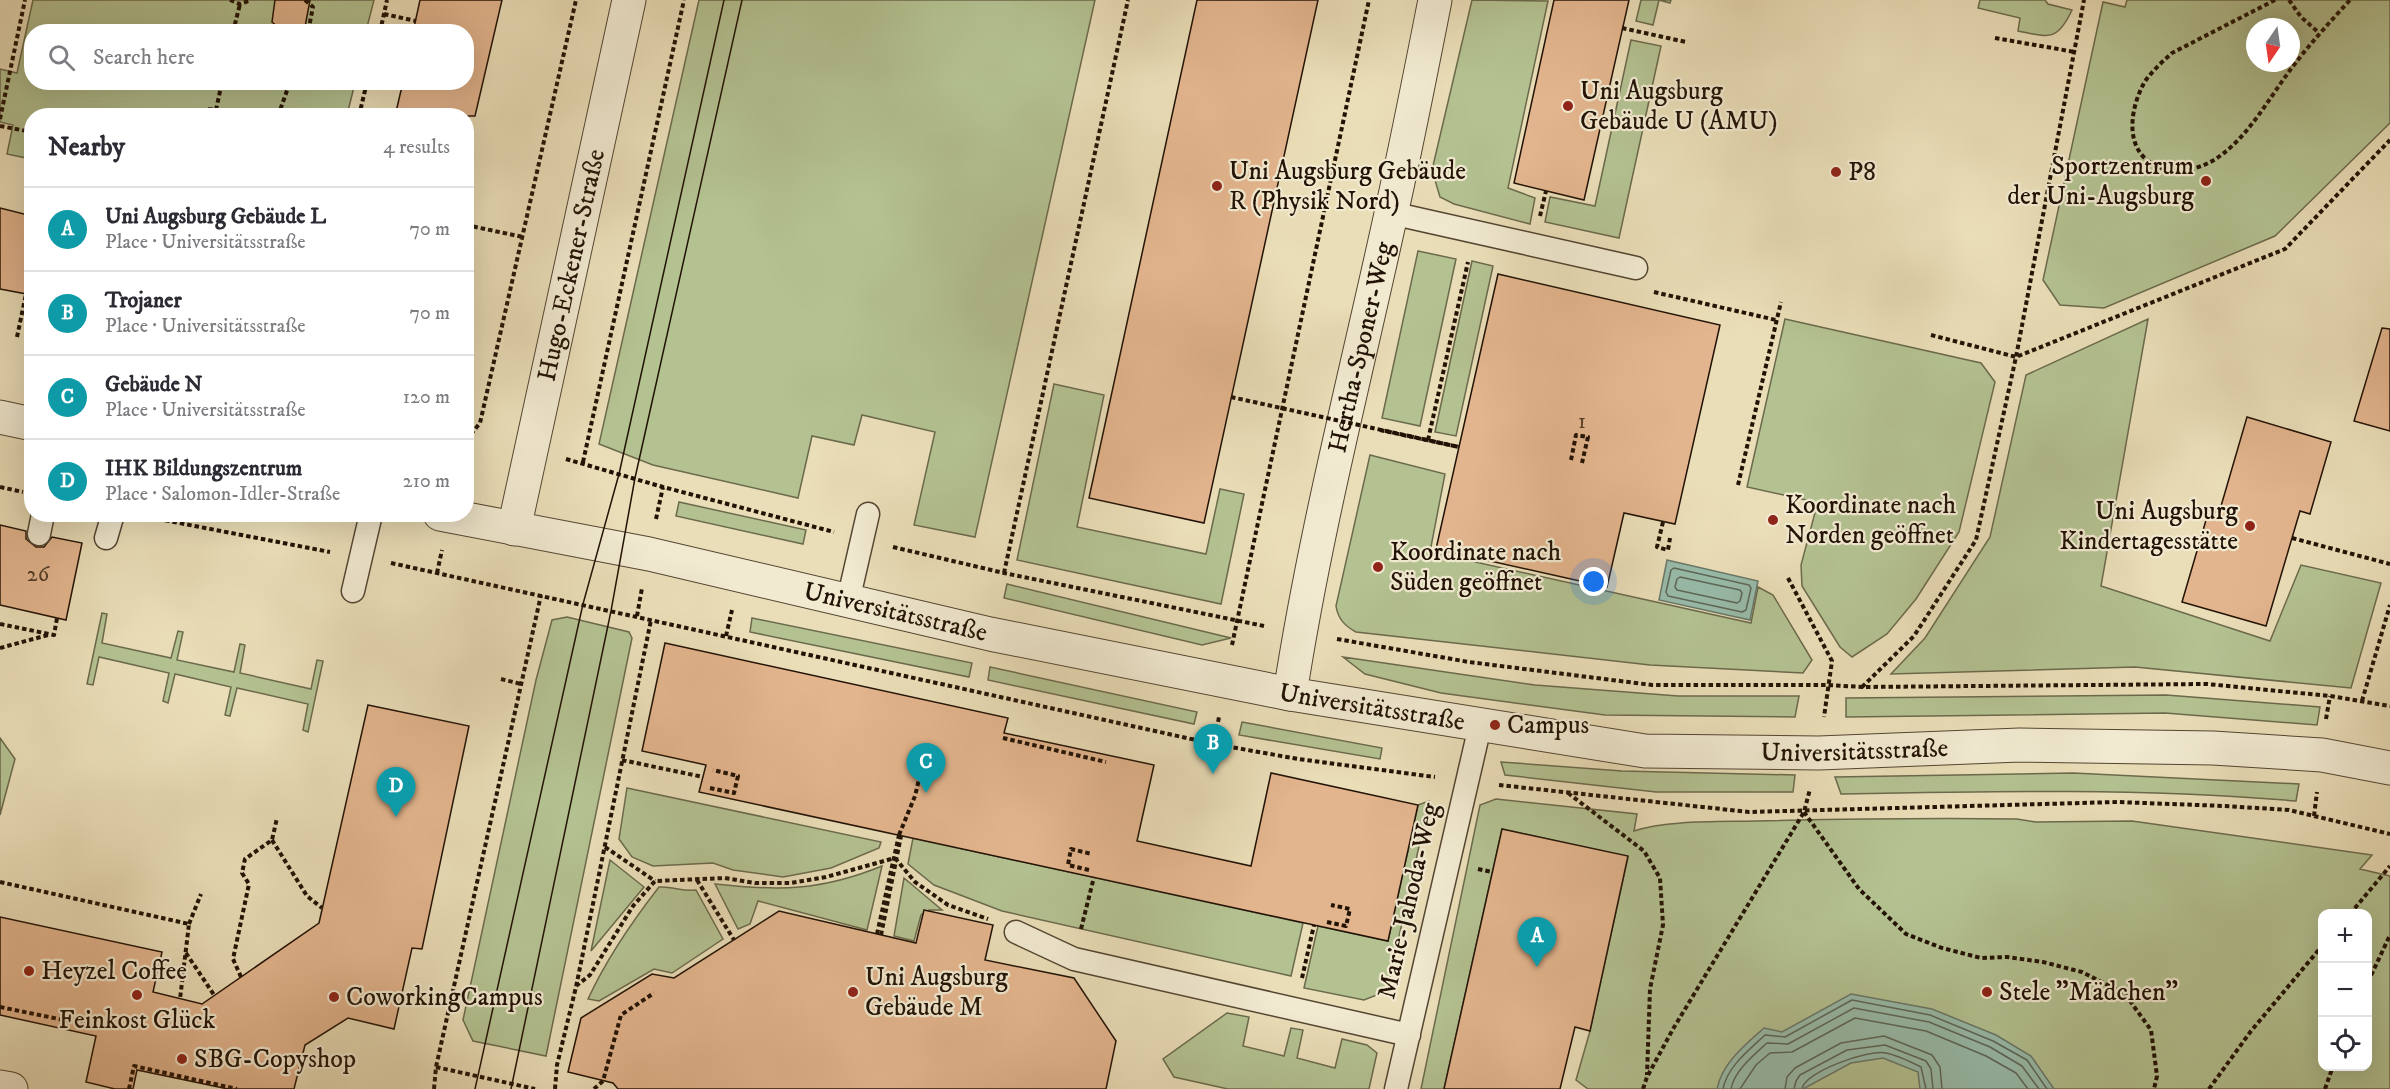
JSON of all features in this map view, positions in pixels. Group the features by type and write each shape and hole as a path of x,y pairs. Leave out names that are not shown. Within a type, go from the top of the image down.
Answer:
{"street":[{"name":"Hugo-Eckener-Straße","path":"514,529 629,0"},
{"name":"Hertha-Sponer-Weg","path":"1290,694 1328,493 1391,213 1435,0"},
{"path":"0,417 24,422"},
{"name":"Universitätsstraße","path":"474,521 649,554 990,634 1290,694 1645,751 1819,753 2020,745 2212,748 2311,754 2390,768"},
{"path":"0,1087 11,1089"}],"lane":[{"path":"1391,213 1636,268"},
{"path":"848,601 868,514"},
{"path":"106,538 111,522"},
{"path":"353,591 369,522"},
{"name":"Marie-Jahoda-Weg","path":"1396,1089 1480,726"},
{"path":"1016,932 1074,960 1409,1035"}],"path":[{"path":"0,119 25,0"},
{"path":"230,0 240,4 251,0"},
{"path":"305,0 313,7 310,24"},
{"path":"382,24 387,0"},
{"name":"Hugo-Eckener-Straße","path":"474,430 480,423 576,0"},
{"name":"Hugo-Eckener-Straße","path":"583,462 684,0"},
{"path":"1004,573 1128,0"},
{"path":"1214,744 1236,621 1369,0"},
{"path":"1862,687 1914,636 1976,540 2016,357 2084,0"},
{"path":"2275,0 2172,53 2158,66 2144,83 2136,104 2132,139 2139,154 2153,165 2172,172 2193,169 2214,159 2238,141 2319,33 2350,0"},
{"path":"2289,0 2301,17 2319,33"},
{"path":"235,24 240,4"},
{"path":"384,14 416,21"},
{"path":"1623,28 1686,42"},
{"path":"1995,38 2075,52"},
{"path":"216,108 220,90"},
{"path":"281,108 287,90"},
{"path":"361,108 365,90"},
{"path":"0,126 24,130"},
{"path":"1931,335 2016,357 2284,249 2390,140"},
{"path":"474,227 523,237"},
{"path":"1428,440 1474,233"},
{"path":"1738,484 1781,302"},
{"path":"17,337 24,304"},
{"path":"1231,397 1459,447 1367,427"},
{"path":"1570,460 1576,435 1588,437 1582,463"},
{"path":"531,452 583,462 663,487 861,539 1004,573 1236,621 1469,662 1652,684 1862,687 2207,684 2330,696 2390,706"},
{"path":"0,487 24,492"},
{"path":"176,522 361,557 651,620 576,987 557,1065 555,1089"},
{"path":"1663,522 1657,547 1668,550 1670,538"},
{"path":"2292,538 2390,564"},
{"path":"1788,578 1832,661 1828,685"},
{"path":"434,1089 436,1067 541,595"},
{"path":"2362,701 2390,605"},
{"path":"0,648 50,634 54,635 57,618"},
{"path":"0,624 50,634"},
{"path":"501,679 521,684"},
{"path":"1003,738 1106,762"},
{"path":"900,835 896,858 879,934 900,835 915,796 921,771 933,755"},
{"path":"622,760 703,777"},
{"path":"710,787 734,793 738,776 713,771"},
{"path":"1567,793 1644,851 1660,878 1663,925 1650,989 1647,1077 1644,1089"},
{"path":"1647,1077 1673,1029 1804,812 1859,889 1906,934 1942,948 1981,958 2007,957 2082,972 2125,994 2151,1030 2157,1077 2154,1089"},
{"path":"241,977 233,959 249,884 242,873 244,859 272,840 277,818"},
{"path":"272,840 307,896 322,908"},
{"path":"605,847 655,881 725,878 755,883 790,884 896,858"},
{"path":"1090,869 1068,865 1071,849 1093,855"},
{"path":"896,858 915,882 948,905 974,913 1016,932"},
{"path":"2354,909 2390,866"},
{"path":"1082,928 1094,877"},
{"path":"697,879 734,940"},
{"path":"576,987 590,975 633,906 655,881"},
{"path":"0,882 189,924"},
{"path":"180,999 189,924 201,894"},
{"path":"1327,922 1346,926 1350,909 1331,906"},
{"path":"1295,1008 1314,925"},
{"path":"2372,972 2390,935"},
{"path":"2209,1089 2251,1031 2318,951"},
{"path":"186,952 214,995"},
{"path":"594,1089 603,1081 621,1015 654,993"},
{"path":"0,1007 98,1027"},
{"path":"129,1089 134,1066 212,1086 237,1089"},
{"path":"436,1067 535,1089"},
{"path":"2325,1089 2331,1071"}],"shaded area":[{"path":"33,0 374,0 368,24 28,24"},
{"path":"699,0 1095,0 975,537 914,525 935,432 862,415 854,445 812,436 798,498 653,465 599,444"},
{"path":"1472,0 1548,1 1508,188 1535,198 1530,224 1454,204 1440,197 1432,170"},
{"path":"1641,0 1659,0 1653,25 1636,21"},
{"path":"1980,0 2045,0 2048,4 2072,10 2062,28 2051,35 2037,35 2018,31 2020,18 1978,8"},
{"name":"Sportzentrum der Uni-Augsburg","path":"2127,0 2390,0 2390,123 2275,236 2104,308 2060,305 2043,280 2103,2 2125,7"},
{"path":"1631,40 1661,46 1619,238 1545,222 1550,197 1595,206"},
{"path":"24,41 24,90 353,90 349,108 24,108 24,158 7,154 13,125 0,122 0,69 17,73"},
{"path":"1418,251 1456,259 1420,426 1382,418"},
{"path":"1472,261 1493,266 1456,436 1435,432"},
{"path":"1785,319 1981,363 1995,382 1959,532 1916,599 1887,634 1852,657 1840,647 1802,586 1801,565 1816,509 1806,500 1747,487"},
{"path":"2148,319 2101,586 2270,641 2301,565 2381,583 2351,688 2135,667 1891,674 1925,638 1990,537 2026,375"},
{"path":"1054,384 1104,395 1077,527 1206,554 1220,489 1244,494 1221,604 1017,560"},
{"path":"1370,455 1445,474 1430,552 1751,623 1758,587 1773,595 1812,660 1803,673 1650,665 1356,632 1343,622 1336,606"},
{"path":"679,502 806,530 803,544 676,516"},
{"path":"1007,584 1231,638 1202,645 1004,598"},
{"path":"102,613 107,614 102,643 171,658 178,631 183,632 177,660 234,672 240,644 245,645 240,673 311,689 317,660 323,661 308,732 303,730 308,704 237,688 230,716 225,715 231,687 175,674 168,703 163,701 169,673 99,657 93,685 87,684"},
{"path":"567,617 629,632 632,638 546,1056 473,1041 463,1020 536,680 552,620"},
{"path":"752,618 972,663 969,677 750,632"},
{"path":"1343,657 1535,685 1678,696 1799,696 1795,717 1605,715 1441,693 1365,674"},
{"path":"990,667 1197,712 1194,724 988,680"},
{"path":"2166,695 2320,707 2317,725 2165,713 1846,717 1846,698"},
{"path":"1242,722 1382,748 1380,759 1239,735"},
{"path":"0,738 15,759 0,815"},
{"path":"1501,762 1622,771 1795,775 1793,792 1656,792 1505,775"},
{"path":"2073,773 2299,784 2296,801 2125,792 1841,794 1835,777"},
{"path":"627,788 881,842 879,848 831,868 783,877 733,870 713,863 653,866 632,857 619,839"},
{"path":"1496,799 1637,814 1634,831 1678,823 1854,819 2132,821 2372,855 2360,869 2390,876 2390,1089 1588,1089 1576,1080 1590,1031 1628,857 1502,829 1444,1089 1421,1089 1480,805"},
{"path":"1429,801 1387,991 1364,1000 1304,988 1318,926 1388,941 1418,805"},
{"path":"913,838 1303,923 1291,976 1002,911 934,885 908,864"},
{"path":"610,860 644,887 591,951"},
{"path":"882,866 867,930 758,901 750,924 738,929 715,884 760,888 819,885"},
{"path":"904,878 942,910 929,910 921,915 914,941 894,936"},
{"path":"659,887 696,890 723,939 672,973 654,969 599,1001 588,999 620,941"},
{"path":"1227,1013 1249,1017 1243,1046 1284,1056 1291,1028 1303,1030 1297,1058 1335,1068 1342,1039 1367,1045 1377,1053 1369,1089 1228,1089 1174,1077 1163,1059"}],"water":[{"path":"1667,560 1758,581 1750,620 1659,600"},
{"path":"1851,994 1932,1009 1996,1035 2031,1056 2054,1089 1920,1089 1918,1072 1883,1058 1851,1063 1803,1089 1717,1089 1729,1063 1764,1028 1782,1032"}],"building":[{"path":"275,0 310,0 306,24 274,24 272,22"},
{"path":"420,0 502,0 475,116 474,108 397,108 401,90 474,90 474,24 415,24"},
{"name":"Uni Augsburg Gebäude R (Physik Nord)","path":"1197,0 1318,0 1204,523 1089,498"},
{"name":"Uni Augsburg Gebäude U (AMU)","path":"1554,0 1629,0 1584,200 1514,183"},
{"path":"0,208 24,214 24,294 0,289"},
{"path":"1498,274 1720,325 1675,524 1624,513 1607,587 1436,549"},
{"path":"2382,328 2390,329 2390,431 2354,421"},
{"name":"Uni Augsburg Kindertagesstätte","path":"2247,417 2331,442 2310,514 2300,511 2266,626 2182,602 2209,510 2219,513"},
{"path":"0,525 26,531 26,539 36,547 44,547 52,537 82,543 66,620 0,605"},
{"path":"665,643 1008,718 1004,733 1154,765 1137,841 1251,866 1271,773 1418,805 1388,941 699,792 706,765 642,751"},
{"path":"368,705 469,726 422,949 412,948 394,1029 348,1018 305,1045 294,1089 228,1089 137,1070 133,1089 115,1089 86,1082 96,1036 0,1015 0,917 162,952 153,992 202,1004 319,923"},
{"path":"1502,829 1628,856 1590,1031 1575,1027 1560,1089 1444,1089"},
{"name":"Uni Augsburg Gebäude M","path":"924,910 993,925 985,960 1074,978 1116,1041 1106,1089 618,1089 613,1083 568,1072 581,1018 652,974 674,978 779,911 916,943"}],"tram line":[{"path":"475,1089 583,604 619,474 724,0"},
{"path":"511,1089 611,611 635,478 742,0"}],"place":[{"name":"Uni Augsburg Gebäude U (AMU)","path":"1568,106"},
{"name":"P8","path":"1836,172"},
{"name":"Sportzentrum der Uni-Augsburg","path":"2206,181"},
{"name":"Uni Augsburg Gebäude R (Physik Nord)","path":"1217,186"},
{"name":"Koordinate nach Norden geöffnet","path":"1773,520"},
{"name":"Uni Augsburg Kindertagesstätte","path":"2250,526"},
{"name":"Koordinate nach Süden geöffnet","path":"1378,567"},
{"name":"Campus","path":"1495,725"},
{"name":"Trojaner","path":"1213,774"},
{"name":"Gebäude N","path":"926,793"},
{"name":"IHK Bildungszentrum","path":"396,817"},
{"name":"Uni Augsburg Gebäude L","path":"1537,967"},
{"name":"Heyzel Coffee","path":"29,971"},
{"name":"Uni Augsburg Gebäude M","path":"853,992"},
{"name":"Stele \"Mädchen\"","path":"1987,992"},
{"name":"Feinkost Glück","path":"137,995"},
{"name":"CoworkingCampus","path":"334,997"},
{"name":"SBG-Copyshop","path":"182,1059"}]}
